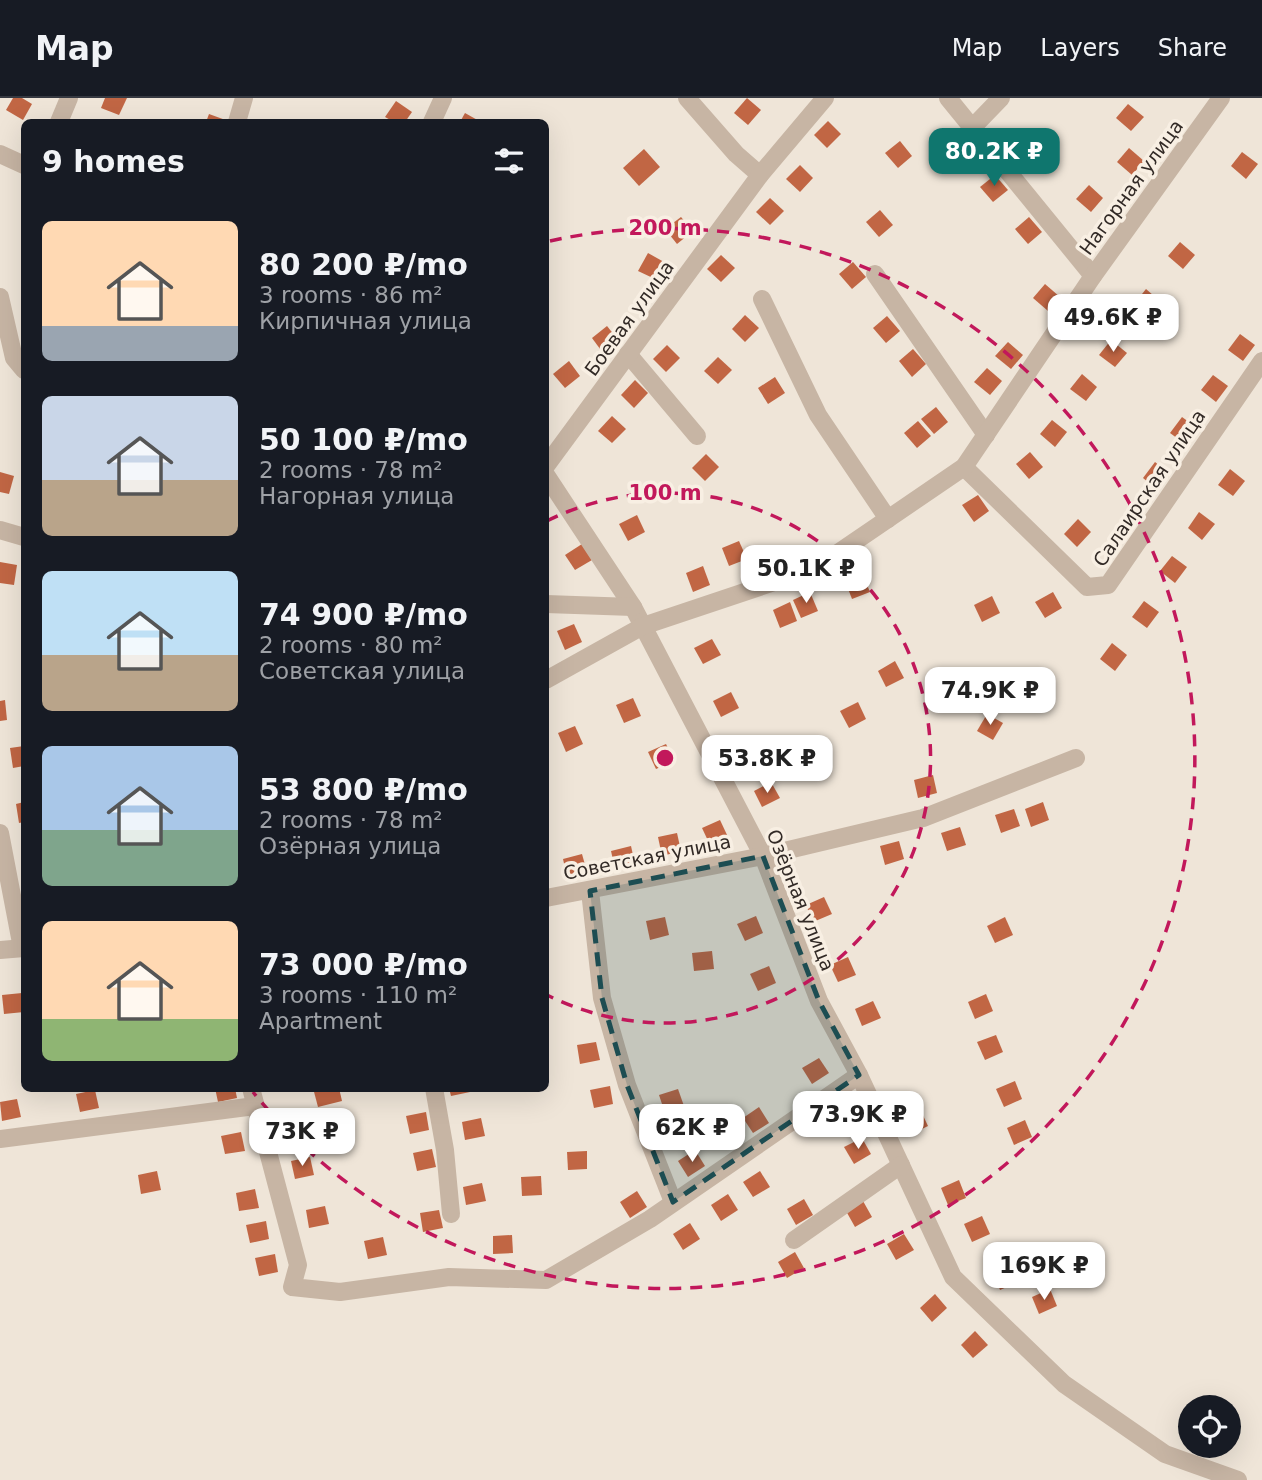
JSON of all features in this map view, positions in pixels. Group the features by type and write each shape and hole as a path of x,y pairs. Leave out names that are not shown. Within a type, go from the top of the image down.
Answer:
{"street":[{"path":"60,119 69,98"},
{"path":"238,119 244,98"},
{"path":"433,119 443,98"},
{"path":"687,98 736,154 760,175"},
{"name":"Боевая улица","path":"549,462 760,175 825,98"},
{"path":"948,98 1093,276"},
{"path":"972,128 1001,98"},
{"name":"Нагорная улица","path":"549,678 643,625 816,568 964,467 1093,276 1221,98"},
{"path":"0,154 21,163"},
{"path":"875,274 986,435"},
{"path":"0,297 14,358 21,366"},
{"path":"762,299 818,415 888,519"},
{"path":"628,354 697,436"},
{"name":"Салаирская улица","path":"964,467 1087,587 1108,585 1262,361"},
{"name":"Озёрная улица","path":"549,480 633,607 763,856 819,1001 859,1074 953,1277 1065,1384 1164,1454 1238,1480"},
{"path":"0,530 21,536"},
{"path":"549,604 633,607"},
{"name":"Советская улица","path":"549,898 763,856 923,818 1076,758"},
{"path":"0,833 21,938"},
{"path":"590,891 602,998 627,1084 673,1202"},
{"path":"0,950 21,948"},
{"path":"0,1139 253,1097 298,1265 292,1287 340,1292 449,1277 546,1280 650,1219 859,1074"},
{"path":"435,1092 445,1150 451,1214"},
{"path":"794,1240 901,1165"}],"highlighted area":[{"path":"763,856 819,1001 859,1075 673,1202 627,1085 602,998 590,891"}],"building":[{"path":"13,98 22,98 32,104 24,119 6,110"},
{"path":"105,98 127,98 119,115 101,108"},
{"path":"747,98 761,110 748,125 734,113"},
{"path":"396,101 412,112 407,119 385,117"},
{"path":"1128,104 1144,117 1131,131 1116,118"},
{"path":"465,113 476,119 462,119"},
{"path":"209,114 223,119 207,119"},
{"path":"828,121 841,134 827,148 814,135"},
{"path":"957,134 970,149 956,161 943,146"},
{"path":"900,141 912,156 898,168 885,153"},
{"path":"1129,148 1144,161 1132,175 1117,162"},
{"path":"644,149 660,167 639,186 623,168"},
{"path":"1242,152 1258,164 1246,179 1231,166"},
{"path":"800,165 813,178 800,192 786,179"},
{"path":"995,175 1008,190 993,202 980,187"},
{"path":"1089,185 1103,198 1091,212 1076,199"},
{"path":"770,198 784,211 770,225 756,212"},
{"path":"880,210 893,225 879,237 866,222"},
{"path":"681,217 693,231 677,244 665,229"},
{"path":"1029,217 1042,232 1028,244 1015,229"},
{"path":"1180,242 1195,255 1183,269 1168,256"},
{"path":"648,253 664,262 655,279 638,271"},
{"path":"721,255 735,268 721,282 707,269"},
{"path":"853,262 866,277 852,289 839,274"},
{"path":"1045,284 1060,297 1048,311 1033,298"},
{"path":"1146,289 1161,302 1149,317 1134,304"},
{"path":"745,315 759,328 745,342 732,329"},
{"path":"887,316 900,331 886,343 873,328"},
{"path":"607,326 619,341 603,353 592,338"},
{"path":"1240,334 1255,345 1243,361 1228,350"},
{"path":"1111,340 1127,353 1115,367 1099,355"},
{"path":"1008,342 1023,355 1011,369 995,356"},
{"path":"667,345 680,358 666,372 653,359"},
{"path":"913,349 926,364 912,377 899,361"},
{"path":"718,357 732,370 718,384 704,371"},
{"path":"569,361 580,376 565,388 553,374"},
{"path":"987,368 1002,381 990,395 974,382"},
{"path":"1082,374 1097,387 1086,401 1070,389"},
{"path":"1213,375 1228,386 1216,402 1201,390"},
{"path":"775,377 785,393 768,404 758,388"},
{"path":"635,380 648,393 634,408 621,395"},
{"path":"936,407 948,422 934,434 921,419"},
{"path":"612,416 626,429 612,443 598,431"},
{"path":"1182,417 1197,428 1185,444 1170,433"},
{"path":"1052,420 1067,432 1055,447 1040,434"},
{"path":"918,421 931,436 917,448 904,433"},
{"path":"1030,452 1043,467 1029,479 1016,464"},
{"path":"706,454 719,467 705,481 692,468"},
{"path":"1155,462 1170,474 1158,490 1143,478"},
{"path":"1230,469 1245,481 1233,496 1218,485"},
{"path":"0,472 14,476 9,494 0,492"},
{"path":"978,495 989,511 974,522 962,505"},
{"path":"1199,512 1215,524 1202,540 1188,528"},
{"path":"637,515 645,532 628,541 619,524"},
{"path":"1078,519 1091,532 1077,547 1064,534"},
{"path":"739,541 747,559 729,566 722,548"},
{"path":"582,544 592,560 575,570 565,555"},
{"path":"1172,556 1187,567 1175,583 1160,571"},
{"path":"0,562 17,565 14,585 0,583"},
{"path":"703,566 710,585 693,592 686,573"},
{"path":"862,573 870,592 852,599 845,581"},
{"path":"810,592 818,611 801,618 793,600"},
{"path":"1053,592 1062,608 1045,618 1035,602"},
{"path":"992,596 1000,613 982,622 974,605"},
{"path":"1144,601 1159,612 1147,628 1132,617"},
{"path":"790,602 797,621 780,628 773,610"},
{"path":"574,624 582,642 565,650 557,631"},
{"path":"712,639 721,655 703,664 694,648"},
{"path":"1112,643 1127,655 1115,671 1100,659"},
{"path":"895,661 904,678 886,687 878,671"},
{"path":"731,692 739,708 721,717 713,701"},
{"path":"633,698 641,716 624,723 616,705"},
{"path":"5,700 7,720 0,721 0,701"},
{"path":"858,702 866,719 849,728 840,711"},
{"path":"987,714 1003,723 993,740 977,731"},
{"path":"575,726 583,744 566,752 558,733"},
{"path":"748,737 757,753 739,762 730,746"},
{"path":"666,744 674,761 656,769 648,752"},
{"path":"21,746 21,767 13,768 10,748"},
{"path":"933,775 937,793 918,798 914,780"},
{"path":"771,782 780,798 762,807 754,791"},
{"path":"1043,802 1049,820 1031,827 1025,809"},
{"path":"21,803 21,823 19,823 16,804"},
{"path":"1014,809 1020,826 1001,833 995,815"},
{"path":"720,820 728,837 710,845 702,828"},
{"path":"960,827 966,845 947,851 941,833"},
{"path":"677,833 681,851 662,856 658,837"},
{"path":"899,841 904,859 885,865 880,846"},
{"path":"631,846 635,864 615,869 611,851"},
{"path":"582,854 587,872 567,877 563,859"},
{"path":"824,897 832,914 813,922 806,905"},
{"path":"756,916 763,933 745,941 737,924"},
{"path":"665,917 669,935 650,940 646,921"},
{"path":"1005,917 1013,935 995,943 987,926"},
{"path":"712,951 714,969 694,971 692,953"},
{"path":"848,957 856,975 838,982 830,965"},
{"path":"769,966 776,983 758,991 750,974"},
{"path":"21,993 21,1012 4,1014 2,995"},
{"path":"986,994 993,1011 975,1019 968,1002"},
{"path":"873,1001 881,1018 862,1026 855,1009"},
{"path":"996,1035 1003,1052 985,1060 977,1042"},
{"path":"596,1042 600,1060 580,1064 577,1045"},
{"path":"819,1058 829,1073 812,1084 802,1068"},
{"path":"1015,1081 1022,1099 1004,1107 996,1089"},
{"path":"610,1086 613,1104 594,1108 590,1090"},
{"path":"678,1089 684,1106 665,1113 659,1095"},
{"path":"95,1092 99,1108 80,1112 76,1094"},
{"path":"216,1092 236,1092 237,1098 218,1102"},
{"path":"314,1092 340,1092 342,1101 318,1107"},
{"path":"450,1092 470,1092 451,1096"},
{"path":"17,1099 21,1117 2,1121 0,1102"},
{"path":"845,1106 855,1121 838,1132 828,1116"},
{"path":"759,1107 769,1123 753,1133 743,1118"},
{"path":"920,1109 928,1126 910,1135 902,1117"},
{"path":"426,1112 429,1130 410,1134 406,1116"},
{"path":"481,1118 485,1136 465,1140 462,1122"},
{"path":"1025,1120 1032,1137 1014,1145 1007,1128"},
{"path":"241,1132 245,1151 225,1154 221,1136"},
{"path":"862,1138 871,1154 854,1164 844,1147"},
{"path":"432,1149 436,1167 417,1171 413,1153"},
{"path":"695,1150 705,1166 688,1177 678,1161"},
{"path":"587,1151 587,1169 568,1170 567,1152"},
{"path":"310,1157 314,1175 295,1179 291,1161"},
{"path":"157,1171 161,1190 141,1194 138,1175"},
{"path":"760,1171 770,1187 753,1197 743,1182"},
{"path":"541,1176 542,1195 522,1196 521,1177"},
{"path":"959,1180 966,1198 948,1205 941,1188"},
{"path":"482,1183 486,1201 466,1205 463,1187"},
{"path":"255,1189 259,1208 239,1211 236,1193"},
{"path":"637,1191 647,1207 630,1218 620,1202"},
{"path":"728,1194 738,1210 721,1221 711,1205"},
{"path":"804,1199 813,1215 796,1225 787,1209"},
{"path":"863,1201 872,1217 855,1227 846,1211"},
{"path":"325,1206 329,1224 309,1228 306,1210"},
{"path":"439,1210 443,1228 423,1232 420,1213"},
{"path":"982,1216 990,1234 972,1242 964,1224"},
{"path":"266,1221 269,1239 250,1243 246,1225"},
{"path":"690,1223 700,1239 683,1250 673,1234"},
{"path":"904,1234 914,1250 896,1260 887,1244"},
{"path":"512,1235 513,1253 493,1254 493,1236"},
{"path":"383,1237 387,1255 368,1259 364,1241"},
{"path":"795,1252 804,1268 787,1278 778,1262"},
{"path":"275,1254 278,1272 259,1276 255,1258"},
{"path":"1011,1264 1018,1282 1000,1290 993,1272"},
{"path":"1050,1289 1057,1306 1039,1314 1032,1297"},
{"path":"935,1294 947,1308 932,1322 920,1308"},
{"path":"975,1331 988,1345 973,1358 961,1345"}]}
